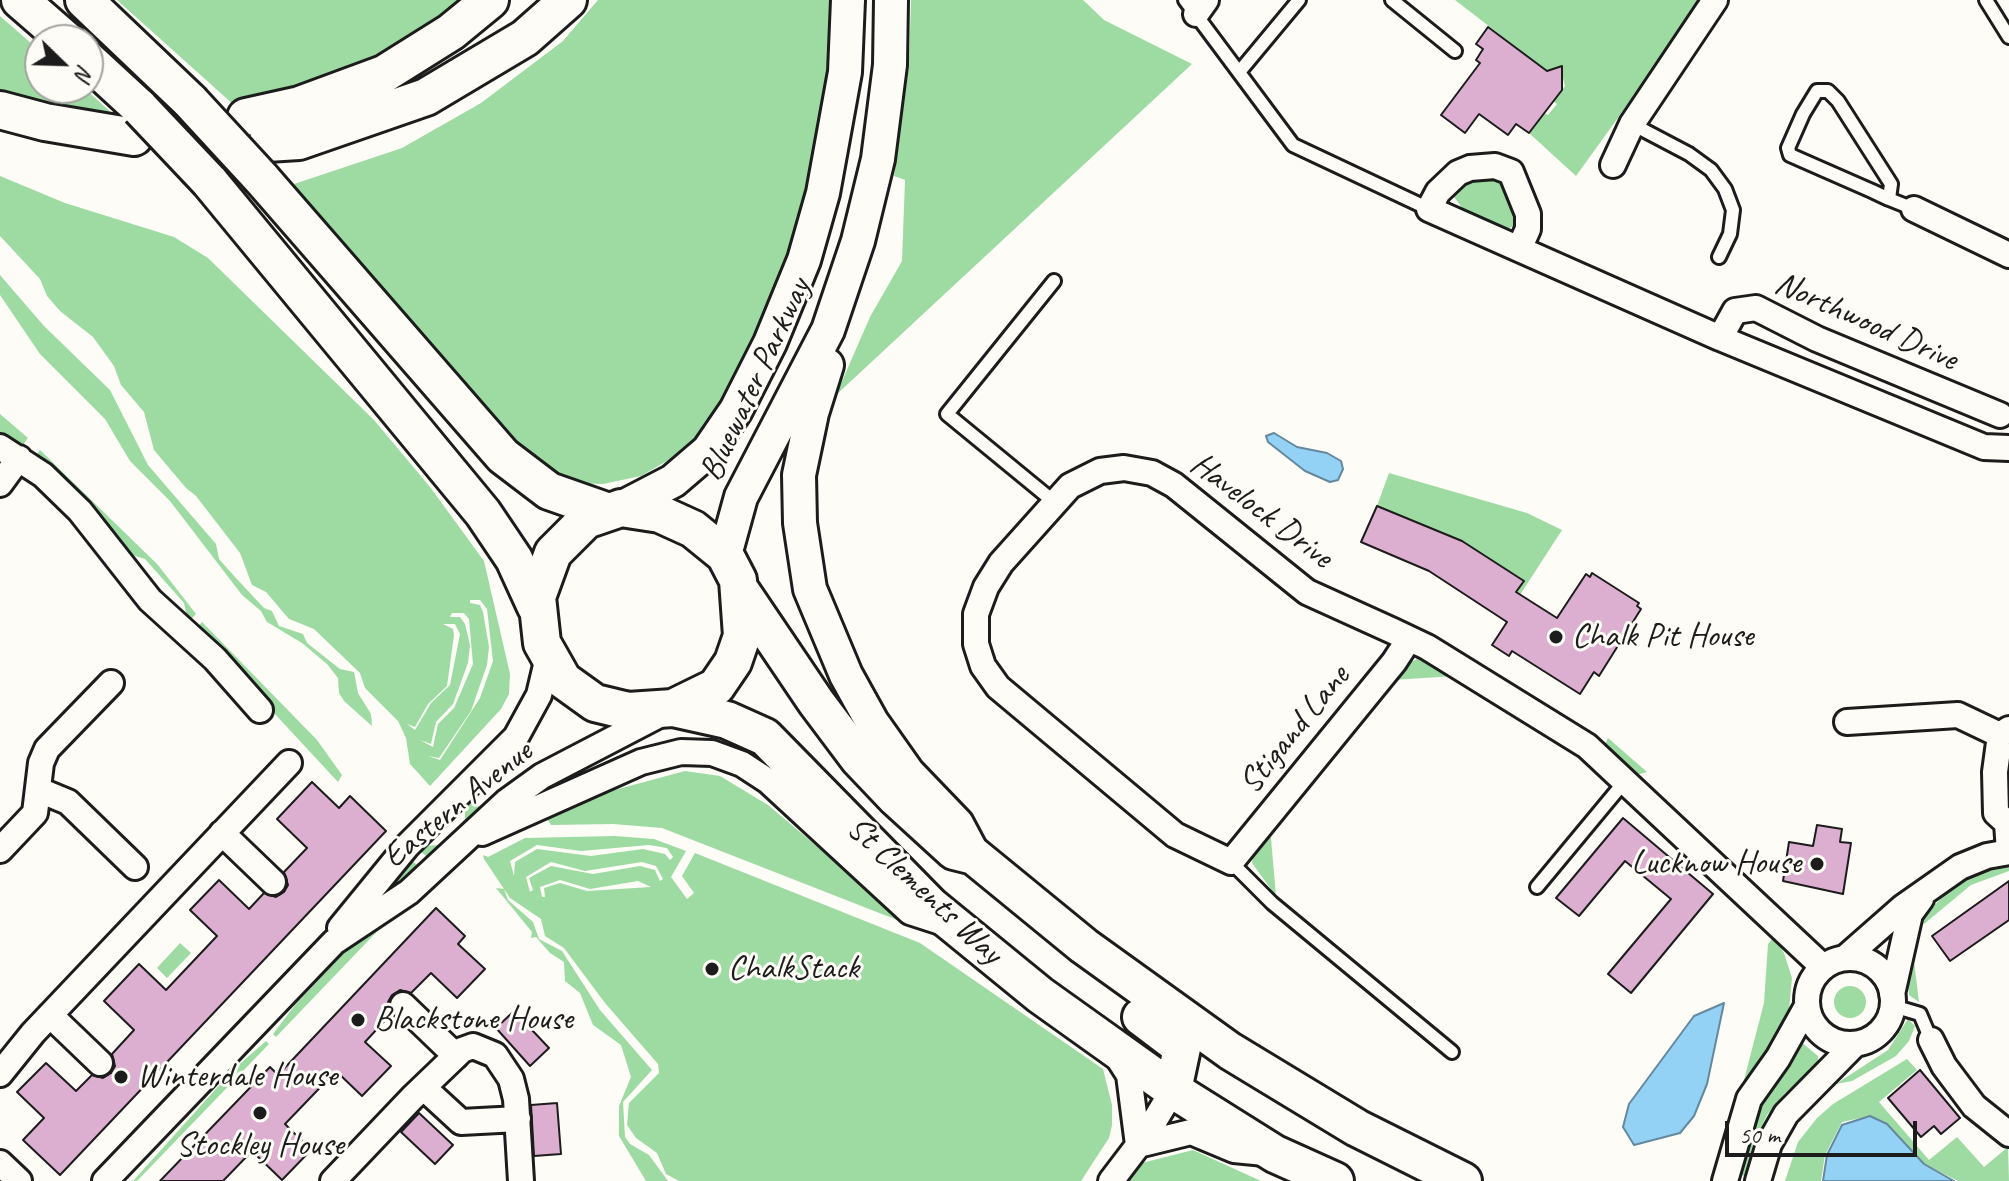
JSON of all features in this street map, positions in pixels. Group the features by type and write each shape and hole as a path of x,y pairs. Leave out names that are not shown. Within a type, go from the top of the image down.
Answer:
{"main road":[{"path":"20,0 48,24"},
{"path":"84,0 190,101 261,178 503,456 544,488 613,509 646,511 681,522 725,555 739,588 742,636 731,667 710,691 673,708 628,711 595,703 563,680 548,657 536,607 514,559 483,513 209,181 132,124 104,83"},
{"path":"490,0 451,32 384,74 300,105 257,130 299,141 426,97 515,45 568,0"},
{"path":"0,110 82,130 132,124"},
{"path":"536,607 544,572 558,546 586,520 613,509"},
{"name":"St Clements Way","path":"739,588 816,702 865,765 954,851 974,856 1084,946 1230,1051 1357,1128 1463,1181"},
{"name":"St Clements Way","path":"673,708 737,723 775,744 931,906 954,925 1105,1042 1173,1090 1275,1154 1335,1181"},
{"name":"St Clements Way","path":"1084,946 1116,998 1181,1046 1173,1090"}],"street":[{"name":"Bluewater Parkway","path":"613,509 673,481 708,451 736,410 770,343 804,260 823,193 845,72 848,0"},
{"name":"Bluewater Parkway","path":"725,555 744,491 828,330 858,241 878,159 890,65 891,0"},
{"path":"1613,165 1632,124 1715,0"},
{"path":"1519,249 1528,229 1528,211 1518,182 1506,169 1495,166 1458,173 1438,192 1429,209 1519,249 1720,338 1984,447 2009,448"},
{"path":"1914,209 2009,255"},
{"name":"Northwood Drive","path":"1720,338 1736,309 1756,308 1817,339 2000,415"},
{"path":"828,330 827,367 812,413 799,475 801,539 810,589 841,665 872,722 908,773 957,824 974,856"},
{"path":"0,484 9,453 43,475 80,511 161,613 210,654 260,710"},
{"name":"Havelock Drive","path":"1231,862 1166,829 1016,703 983,666 976,644 976,614 986,587 1053,501 1070,486 1100,471 1124,468 1152,473 1174,485 1299,587 1409,639 1571,735 1834,963"},
{"name":"Stigand Lane","path":"1231,862 1394,662 1409,639"},
{"name":"Eastern Avenue","path":"334,942 341,924 407,846 516,737 539,695 548,657"},
{"path":"0,850 35,813 41,763 47,749 111,683"},
{"name":"Eastern Avenue","path":"105,1181 334,942 409,892 506,802 542,776 673,708"},
{"path":"1725,1181 1749,1099 1775,1062 1807,1006 1810,984 1903,907 1968,862 2009,852 2007,823 1996,813 1995,755 2005,732 1958,715 1847,722"},
{"path":"463,841 641,762 689,751 712,753 742,764 768,781 910,912 954,925"},
{"path":"0,1074 50,1015 289,763"},
{"path":"39,790 68,802 135,867"},
{"path":"222,833 273,882"},
{"path":"1758,1181 1769,1144 1786,1114 1854,1045 1876,1036 1884,1028 1893,1000 1911,910 1928,892"},
{"path":"1834,963 1870,963 1881,971 1893,1000"},
{"path":"403,1005 456,1056"},
{"path":"1807,1006 1817,1030 1840,1044 1854,1045"},
{"path":"50,1015 100,1063"},
{"path":"1931,1040 1944,1066 1974,1106 2008,1131"},
{"path":"1105,1042 1127,1071 1138,1145"},
{"path":"333,1181 456,1056 473,1046 499,1058 511,1079 518,1119 521,1181"},
{"path":"424,1088 461,1122 518,1119"},
{"path":"1111,1181 1173,1090"},
{"path":"1138,1145 1191,1132 1234,1150 1275,1154"},
{"path":"0,1163 19,1181"}],"lane":[{"path":"1240,71 1299,0"},
{"path":"1392,0 1455,51"},
{"path":"1986,0 2009,37"},
{"path":"1195,5 1293,145 1429,209"},
{"path":"1889,199 1891,184 1838,101 1828,91 1817,91 1803,114 1788,152 1889,199 1914,209"},
{"path":"1632,124 1689,154 1711,170 1725,189 1733,210 1730,234 1719,257"},
{"path":"1053,501 947,414 1054,281"},
{"path":"1537,887 1625,781"},
{"path":"1231,862 1272,903 1452,1052"},
{"path":"1893,1000 1920,1014 1931,1040"}],"green space":[{"path":"117,0 469,0 333,86 235,106"},
{"path":"598,0 834,0 829,66 816,154 797,231 746,361 700,435 672,458 641,476 603,484 569,483 536,463 502,434 288,186 402,148 481,103 563,41"},
{"path":"911,0 1083,0 1104,20 1192,64 836,395 870,317 902,261 905,180 894,176 909,66"},
{"path":"1455,0 1703,0 1576,176 1529,133 1544,113 1548,115 1557,104 1553,101 1565,86 1562,74 1554,69 1547,71"},
{"path":"0,16 24,37 24,104 0,97"},
{"path":"25,104 102,104 114,115"},
{"path":"1498,175 1515,196 1517,225 1504,230 1468,216 1454,197 1461,182"},
{"path":"0,176 65,203 174,237 208,258 374,420 430,487 484,561 510,674 509,694 501,709 430,786 410,764 406,738 398,721 365,688 360,673 314,629 289,619 266,592 252,585 240,553 196,496 154,450 144,412 121,385 114,366 93,337 60,311 47,296 40,279 0,236","holes":["470,600 480,600 487,609 493,661 480,698 440,760 428,756 439,758 471,711 487,665 489,647 483,612 480,605 470,603","452,613 464,613 469,619 473,664 454,708 438,724 433,747 420,740 431,744 436,722 453,704 468,663 470,645 465,624 460,617 450,617","443,624 455,624 460,634 450,685 431,703 415,730 407,724 415,727 428,704 447,686 454,635 453,629"]},
{"path":"0,275 44,326 110,390 148,465 216,544 219,559 235,577 264,608 272,611 279,626 303,634 307,643 340,669 354,672 358,693 371,714 372,726 344,701 339,693 338,678 327,664 302,643 267,622 261,611 242,595 170,501 130,461 105,419 40,354 0,295"},
{"path":"0,414 28,438 22,446 0,435"},
{"path":"40,450 158,565 196,614 188,622 184,603 145,559 126,553 100,516 36,455"},
{"path":"1389,473 1527,513 1562,530 1505,618 1500,617 1523,582 1458,540 1377,506"},
{"path":"202,622 317,740 342,775 338,782 196,629"},
{"path":"1419,658 1427,659 1456,676 1392,680 1405,665"},
{"path":"1608,738 1647,772 1636,775 1604,747"},
{"path":"685,771 720,776 768,805 910,925 662,828 613,824 551,825 545,815 592,796"},
{"path":"470,797 482,810 431,860 420,851 424,846 439,845 465,819 465,802"},
{"path":"1269,829 1276,896 1252,863 1254,850"},
{"path":"615,836 654,839 686,851 671,877 687,899 694,893 682,876 695,853 920,943 1103,1069 1112,1105 1109,1138 1081,1181 679,1181 666,1174 657,1153 636,1138 627,1125 629,1103 659,1073 658,1064 605,1003 564,948 545,936 541,919 510,898 484,859 483,855 488,857 525,838","holes":["537,845 581,851 649,845 667,848 673,857 670,860 665,854 643,849 591,856 537,849 515,862 514,876 510,861","551,862 585,871 642,862 656,866 663,879 660,881 655,870 640,866 593,874 551,866 529,878 533,890 530,892 526,877","560,880 590,889 638,881 651,887 587,891 560,883 544,888 545,897 542,897 540,887"]},
{"path":"411,860 422,869 375,903"},
{"path":"2009,862 2009,871 1971,885 1924,924 1920,920 1954,885 1977,872"},
{"path":"496,888 504,889 508,900 533,922 539,939 562,951 600,1010 652,1070 623,1102 625,1137 630,1144 649,1155 668,1181 646,1181 619,1136 619,1106 631,1077 621,1045 593,1025 580,993 565,981 564,962 550,953 536,937 531,938 532,932"},
{"path":"388,920 276,1037 273,1034 295,1005 361,935"},
{"path":"1916,925 1921,930 1914,961 1919,1002 1909,995 1906,970"},
{"path":"1774,937 1784,953 1792,978 1788,1021 1738,1103 1764,1003 1768,944"},
{"path":"180,943 191,953 167,978 157,968"},
{"path":"1850,986 1862,990 1866,1002 1862,1014 1850,1018 1838,1014 1834,1002 1838,990"},
{"path":"1908,1019 1915,1026 1909,1041 1896,1056 1852,1081 1836,1084 1888,1050"},
{"path":"266,1041 269,1044 137,1181 133,1181 233,1070"},
{"path":"1800,1041 1818,1056 1818,1065 1785,1093 1767,1115 1753,1144 1745,1176 1734,1173 1751,1112"},
{"path":"1907,1059 1917,1070 1879,1102 1929,1160 1957,1137 1984,1167 2008,1147 2009,1181 1958,1181 1924,1164 1892,1129 1870,1116 1842,1122 1825,1155 1821,1181 1785,1181 1798,1142 1817,1118 1833,1104"},
{"path":"1193,1150 1261,1181 1127,1181 1142,1163"}],"water":[{"path":"1274,433 1297,447 1327,453 1341,461 1343,469 1338,480 1330,482 1305,471 1268,442 1266,436"},
{"path":"1724,1003 1707,1084 1694,1116 1680,1133 1634,1145 1623,1127 1629,1104 1694,1016"},
{"path":"1870,1116 1887,1124 1924,1164 1954,1181 1823,1181 1827,1155 1842,1125"}],"building":[{"path":"1488,27 1547,71 1562,66 1562,90 1529,133 1516,124 1508,135 1479,114 1465,133 1441,115 1480,63 1476,60 1483,49 1476,44"},
{"path":"1377,506 1462,541 1524,581 1516,592 1557,618 1586,574 1590,577 1592,573 1639,603 1637,606 1641,609 1599,676 1594,672 1580,694 1512,651 1509,656 1492,645 1507,622 1429,571 1361,542"},
{"path":"312,782 339,808 350,796 386,831 60,1175 23,1140 44,1118 17,1092 46,1063 76,1091 92,1075 103,1078 111,1073 115,1066 112,1054 134,1030 104,1001 139,964 166,990 217,936 190,910 219,880 249,909 264,893 276,897 284,892 288,885 284,872 307,848 277,819"},
{"path":"1623,818 1713,894 1631,993 1608,974 1671,899 1625,861 1579,916 1556,898"},
{"name":"Lucknow House","path":"1817,825 1842,829 1840,842 1851,843 1843,894 1783,881 1789,842 1813,846"},
{"path":"2009,881 2009,920 1950,961 1932,936"},
{"path":"436,908 465,936 458,944 485,969 457,998 431,973 411,993 400,990 392,995 388,1002 391,1014 365,1042 391,1066 362,1096 336,1071 285,1124 311,1150 282,1180 252,1151 223,1181 160,1181 270,1067 278,1075"},
{"path":"514,1011 549,1048 530,1066 496,1028"},
{"path":"1920,1070 1960,1118 1941,1134 1934,1126 1921,1137 1888,1098"},
{"path":"557,1103 561,1154 534,1156 531,1105"},
{"path":"419,1113 453,1145 435,1164 401,1132"}],"place":[{"name":"Chalk Pit House","path":"1556,637"},
{"name":"Lucknow House","path":"1817,864"},
{"name":"ChalkStack","path":"712,969"},
{"name":"Blackstone House","path":"358,1020"},
{"name":"Winterdale House","path":"121,1077"},
{"name":"Stockley House","path":"260,1113"}]}
